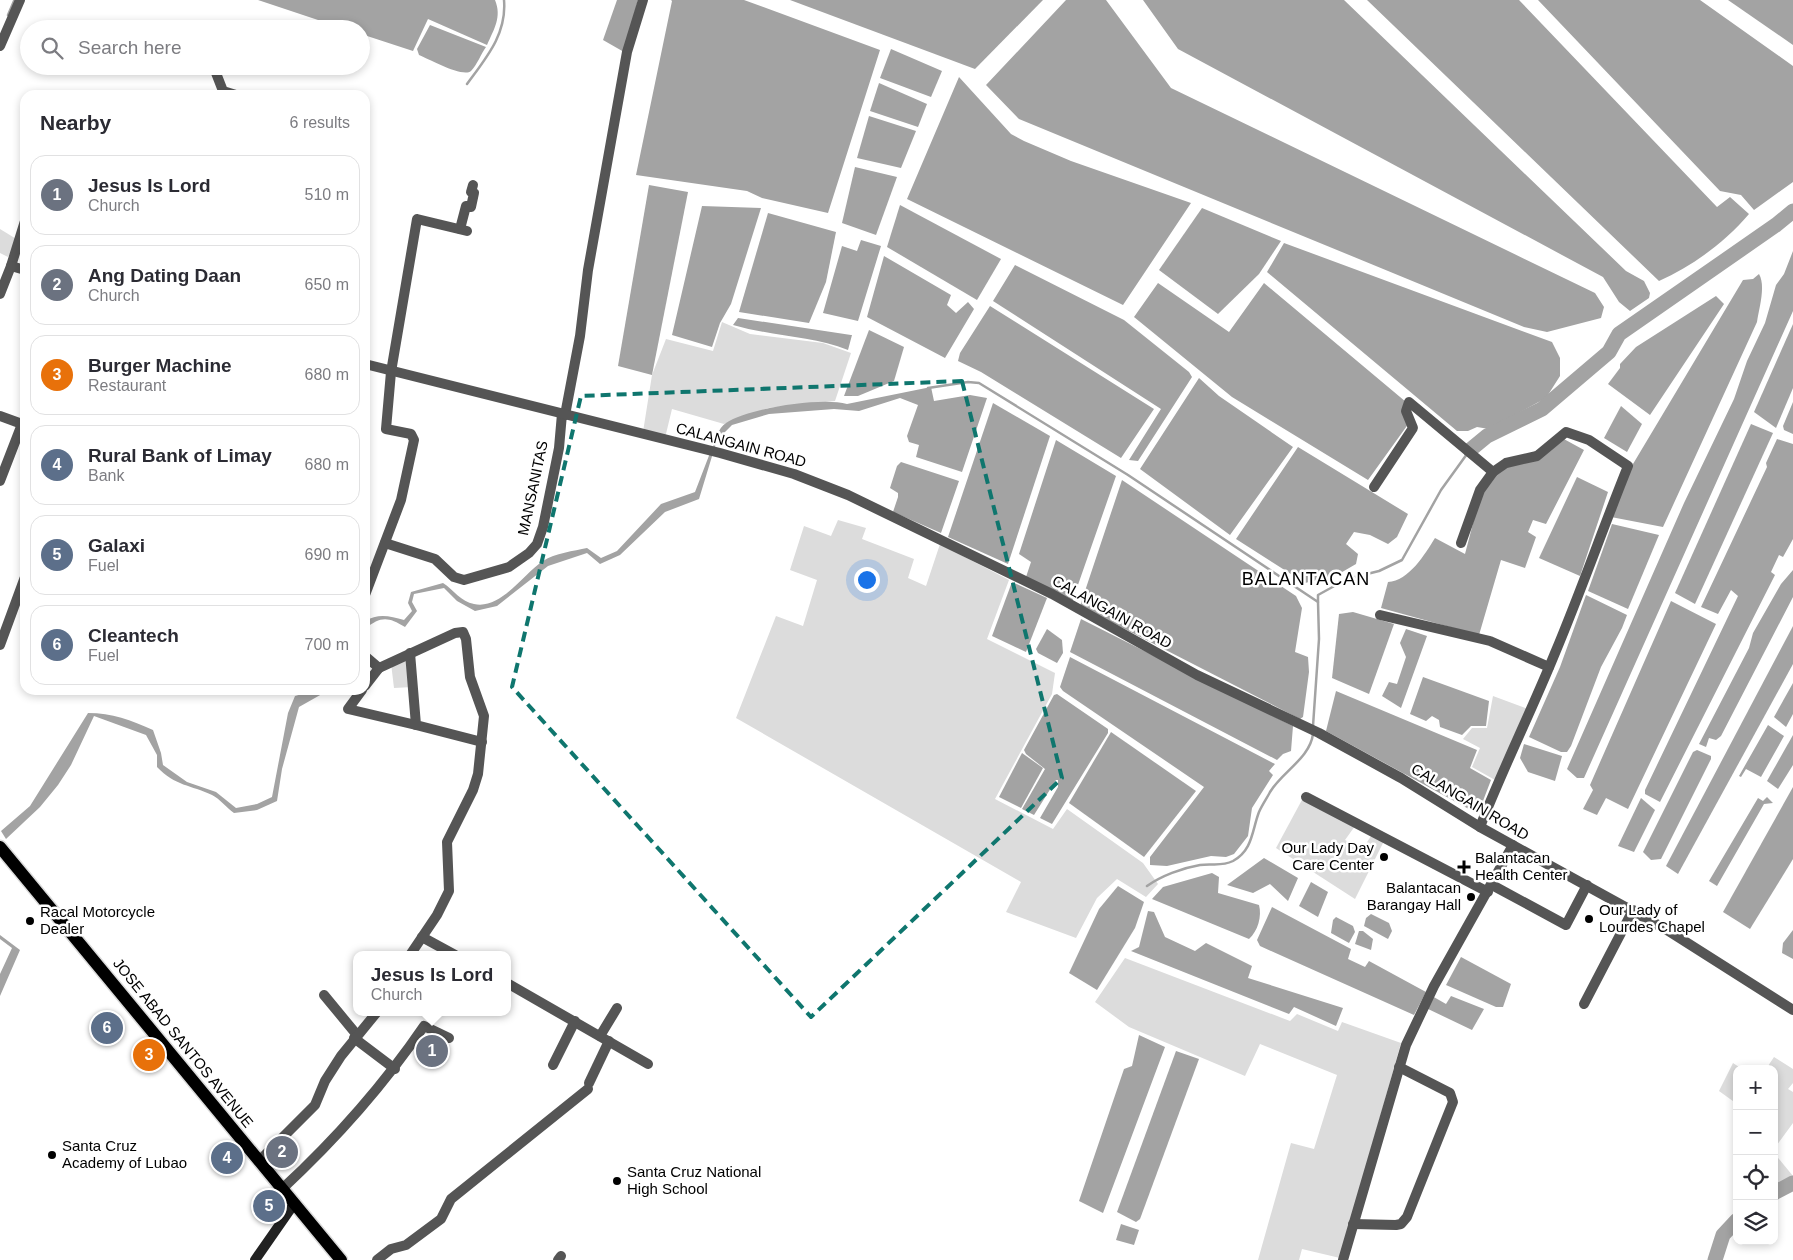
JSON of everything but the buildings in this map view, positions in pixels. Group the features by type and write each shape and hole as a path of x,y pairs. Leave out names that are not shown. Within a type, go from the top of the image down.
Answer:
{"main road":[{"name":"JOSE ABAD SANTOS AVENUE","path":"1,848 341,1260"},
{"path":"255,1260 294,1204"}],"street":[{"path":"0,46 20,0"},
{"path":"563,415 580,336 588,270 627,52 642,0"},
{"path":"217,75 223,90"},
{"path":"370,582 401,500 414,440 412,434 386,429 391,372 417,219 463,230 466,206 471,207 474,192 471,192 473,185"},
{"path":"1,286 11,266 20,237"},
{"path":"11,266 20,269"},
{"name":"CALANGAIN ROAD","path":"370,366 715,452 794,474 848,495 1011,576 1052,594 1197,675 1296,723 1319,732 1401,778 1480,827 1633,910 1793,1010"},
{"path":"1374,487 1413,428 1406,411 1410,402 1493,472"},
{"name":"MANSANITAS","path":"385,542 435,559 454,577 464,580 510,566 529,553 537,544 543,527 559,448 563,415"},
{"path":"0,416 20,423"},
{"path":"0,481 20,429"},
{"path":"1461,543 1480,490 1493,472 1506,462 1537,456 1566,432 1589,440 1628,466 1550,667 1525,726 1500,774 1480,827"},
{"path":"0,645 20,591"},
{"path":"1380,615 1490,642 1550,667"},
{"path":"370,680 379,668 455,633 463,632 466,640 470,677 483,708 482,742 478,774 473,790 446,848 449,867 449,891 437,915 413,951"},
{"path":"410,653 416,725"},
{"path":"370,660 379,668"},
{"path":"358,695 348,709 482,742"},
{"path":"1306,797 1566,926 1588,885"},
{"path":"1343,1260 1406,1045 1434,986 1513,845"},
{"path":"1584,1004 1633,910"},
{"path":"422,937 448,951"},
{"path":"511,985 648,1064"},
{"path":"324,995 355,1036 395,1069"},
{"path":"377,1260 391,1249 406,1245 441,1219 451,1199 588,1086 617,1008"},
{"path":"259,1161 315,1105 325,1080 355,1036 374,1016"},
{"path":"553,1065 575,1021"},
{"path":"282,1190 332,1142 395,1069 424,1026 449,1038"},
{"path":"1353,1224 1396,1225 1401,1224 1407,1217 1453,1102 1450,1093 1399,1067"}],"highlighted area":[{"path":"962,381 1062,778 811,1017 512,687 581,396"}],"shaded area":[{"path":"258,0 495,0 498,12 487,45 428,19 413,51 370,37 370,20 318,20"},
{"path":"617,0 638,0 624,52 603,40"},
{"path":"671,0 744,0 880,50 828,213 762,198 747,191 636,175"},
{"path":"790,0 1043,0 975,69"},
{"path":"1066,0 1106,0 1171,88 1595,293 1604,307 1601,318 1547,332 1524,327 1019,119 986,85"},
{"path":"1143,0 1344,0 1626,271 1644,281 1650,293 1649,298 1630,311 1619,302 1603,277 1178,49"},
{"path":"1367,0 1519,0 1717,207 1730,197 1749,214 1719,244 1696,261 1659,281"},
{"path":"1538,0 1700,0 1793,66 1793,182 1754,210 1741,195 1720,191"},
{"path":"1728,0 1793,0 1793,45"},
{"path":"430,25 486,47 471,71 461,72 454,70 419,55 417,49"},
{"path":"891,49 942,71 931,97 880,78"},
{"path":"959,77 1011,134 1071,161 1191,203 1123,305 907,199"},
{"path":"879,83 927,104 918,127 870,111"},
{"path":"869,116 916,131 901,168 857,158"},
{"path":"855,167 897,177 876,235 842,223"},
{"path":"649,185 688,192 652,375 618,366"},
{"path":"900,205 1001,259 977,300 887,247"},
{"path":"702,206 761,208 731,304 720,323 712,347 672,335"},
{"path":"1202,208 1281,241 1259,274 1218,314 1159,270"},
{"path":"768,213 836,232 826,282 809,323 739,312"},
{"path":"0,229 18,240 8,257 0,253"},
{"path":"861,240 881,246 858,321 823,313 842,246 857,251"},
{"path":"1284,243 1552,342 1560,358 1560,376 1546,398 1489,429 1477,427 1468,431 1457,431 1267,272"},
{"path":"1793,251 1793,311 1584,778 1577,778 1567,769 1684,503 1734,399 1747,361 1765,323 1776,285 1784,274"},
{"path":"884,256 951,295 947,305 956,313 968,302 974,309 945,358 867,317"},
{"path":"1015,265 1124,320 1189,372 1192,377 1138,461 1129,460 1161,409 993,301"},
{"path":"1759,274 1762,291 1757,322 1663,527 1611,517 1630,469 1743,280 1753,279"},
{"path":"1158,283 1229,332 1264,283 1406,402 1409,423 1368,480 1232,397 1134,317"},
{"path":"1716,296 1724,304 1650,415 1608,384 1620,368 1620,364 1636,347"},
{"path":"990,306 1154,409 1121,458 981,372 958,361 960,353"},
{"path":"738,318 852,335 848,350 834,345 733,325"},
{"path":"722,322 750,334 823,343 851,353 835,401 768,408 724,424 672,409 665,438 643,432 652,375 666,339 713,351"},
{"path":"1793,324 1793,388 1776,428 1754,412"},
{"path":"869,330 904,347 894,381 858,396 844,396"},
{"path":"1199,378 1219,396 1293,447 1230,535 1140,469"},
{"path":"931,387 934,401 970,395 987,398 962,472 916,457 919,445 909,442 907,436 918,405 900,398 859,411 834,409 769,414 732,425 718,439 713,452 712,450 723,425 751,413 803,403 835,402 847,404"},
{"path":"1793,402 1793,434 1784,430 1783,426"},
{"path":"993,403 1050,436 1008,564 948,537"},
{"path":"1621,406 1642,424 1627,452 1604,438"},
{"path":"1751,424 1773,433 1695,604 1675,593"},
{"path":"1562,438 1584,450 1546,524 1533,520 1528,532 1536,537 1525,568 1501,560 1479,635 1381,608 1388,582 1403,577 1416,566 1435,538 1465,554 1482,489 1505,466"},
{"path":"1777,439 1793,444 1793,539 1783,557 1779,555 1771,572 1775,575 1660,802 1645,794 1645,790 1738,596 1731,590 1718,614 1701,607 1767,467 1766,463"},
{"path":"1056,440 1116,476 1072,602 1026,577 1031,562 1019,554"},
{"path":"1298,447 1408,514 1397,537 1388,544 1370,535 1354,532 1346,544 1358,554 1356,564 1337,575 1305,583 1236,539"},
{"path":"710,453 713,453 699,499 665,512 620,555 600,564 587,553 548,566 497,606 475,611 457,601 444,588 414,594 412,602 417,611 405,627 385,619 370,626 370,618 379,616 389,616 404,620 412,611 408,603 411,592 443,583 465,601 474,604 484,604 493,602 511,590 535,567 553,556 587,548 601,558 617,551 661,504 695,492"},
{"path":"901,462 959,481 941,533 893,512 898,493 890,488 897,466"},
{"path":"1577,477 1608,492 1580,576 1539,558"},
{"path":"1122,480 1296,596 1302,608 1295,652 1308,657 1309,672 1303,717 1300,719 1080,606"},
{"path":"838,520 866,528 862,539 914,559 908,578 926,586 940,544 1009,580 987,639 1055,673 1052,694 995,799 1053,829 1067,809 1143,863 1158,884 1146,897 1117,879 1097,898 1076,938 1006,912 1021,882 736,718 776,616 803,626 817,580 790,570 804,526 831,536"},
{"path":"1612,524 1659,535 1628,609 1588,591"},
{"path":"1793,570 1793,597 1721,736 1716,740 1709,738 1706,747 1699,744 1749,648 1753,633 1781,584"},
{"path":"1012,582 1047,598 1026,652 992,636"},
{"path":"1586,595 1627,615 1601,667 1571,746 1567,752 1561,752 1529,737 1560,667"},
{"path":"1671,601 1716,624 1628,809 1606,798 1597,815 1583,809 1593,790 1590,785"},
{"path":"1353,612 1394,624 1369,694 1332,678 1339,614"},
{"path":"1081,619 1293,726 1291,751 1283,754 1277,760 1070,652"},
{"path":"1793,626 1793,664 1678,874 1666,866"},
{"path":"1047,629 1062,640 1063,653 1057,663 1038,653 1036,649"},
{"path":"1406,629 1427,636 1401,708 1382,696 1389,682 1397,684 1406,657 1400,643"},
{"path":"409,655 412,687 394,688 391,663"},
{"path":"1070,657 1275,764 1269,771 1273,775 1252,808 1248,836 1234,854 1226,857 1211,856 1167,866 1150,865 1150,857 1204,787 1063,691 1060,687"},
{"path":"1423,677 1489,701 1486,726 1471,726 1462,735 1440,727 1439,720 1432,716 1426,721 1410,714"},
{"path":"1793,683 1793,714 1786,727 1774,717"},
{"path":"1336,691 1477,750 1470,768 1491,780 1478,814 1326,731"},
{"path":"1057,694 1108,729 1108,733 1052,824 1040,818 1058,787 1058,780 1056,780 1034,815 1022,809 1045,769 1026,754 1024,750 1054,695"},
{"path":"320,695 299,707 282,769 277,801 257,810 234,813 212,795 170,778 157,767 157,755 146,735 94,716 71,765 58,785 40,807 6,839 1,831 30,806 88,713 105,714 121,718 153,730 163,765 187,782 216,792 236,808 257,804 272,797 288,713 295,696"},
{"path":"1493,696 1528,709 1495,780 1472,767 1480,748 1463,739 1472,728 1487,728"},
{"path":"1768,725 1784,736 1761,777 1746,769 1741,777 1739,776"},
{"path":"1111,732 1196,791 1144,857 1069,803"},
{"path":"1793,735 1793,765 1778,789 1767,781"},
{"path":"1524,744 1562,756 1555,781 1528,772 1520,758"},
{"path":"1697,750 1711,756 1711,759 1661,859 1651,860 1643,852 1693,752"},
{"path":"1022,753 1043,768 1021,808 999,797"},
{"path":"1793,787 1793,859 1750,929 1723,912"},
{"path":"1767,797 1773,803 1764,804 1717,886 1709,881 1758,798 1763,801"},
{"path":"1303,798 1355,826 1345,840 1362,850 1371,836 1384,841 1355,899 1276,848"},
{"path":"1641,798 1655,810 1634,852 1618,846"},
{"path":"1264,858 1298,878 1288,901 1270,884 1253,893 1227,885"},
{"path":"1212,873 1219,877 1218,893 1259,905 1258,923 1255,932 1249,939 1152,899 1163,887"},
{"path":"1311,882 1328,892 1318,917 1299,906"},
{"path":"1118,886 1144,902 1135,928 1097,990 1069,973 1099,909"},
{"path":"1272,907 1351,949 1348,959 1365,967 1369,961 1426,992 1414,1015 1260,946 1257,940"},
{"path":"1148,911 1154,912 1165,937 1195,951 1206,943 1252,966 1248,978 1343,1008 1336,1026 1294,1007 1289,1014 1131,951 1139,947"},
{"path":"1371,914 1389,923 1392,931 1388,939 1364,926 1366,918"},
{"path":"1336,917 1353,926 1355,932 1349,943 1331,933 1333,920"},
{"path":"1793,930 1793,959 1782,953 1783,943"},
{"path":"1359,931 1363,931 1373,939 1371,950 1355,944"},
{"path":"0,935 20,950 0,996 0,974 12,948 0,939"},
{"path":"1461,957 1511,984 1503,1007 1496,1007 1446,985"},
{"path":"1125,958 1290,1021 1297,1014 1338,1031 1342,1022 1401,1043 1340,1258 1302,1249 1299,1260 1258,1260 1291,1143 1314,1149 1337,1075 1260,1044 1245,1076 1129,1027 1095,1002"},
{"path":"1432,996 1446,1004 1451,996 1484,1009 1472,1030 1426,1008"},
{"path":"1139,1035 1165,1047 1103,1213 1079,1201 1124,1069 1132,1066"},
{"path":"1176,1051 1199,1059 1140,1219 1136,1222 1117,1212"},
{"path":"1774,1057 1793,1069 1793,1083 1788,1089 1793,1092 1793,1123 1778,1144 1778,1065 1769,1065"},
{"path":"1733,1063 1736,1065 1733,1065 1733,1101 1719,1091"},
{"path":"1778,1158 1793,1176 1793,1179 1778,1186"},
{"path":"1121,1224 1139,1230 1134,1245 1116,1240"}],"waterway":[{"path":"467,84 488,55 499,35 504,12 504,0"},
{"path":"8,15 14,1"},
{"path":"1470,450 1487,436 1542,409 1609,352 1619,334 1776,225 1793,211"},
{"path":"928,388 968,382 979,383 1128,475 1318,602 1318,595 1347,579 1379,571 1402,560 1441,490 1467,454"},
{"path":"1313,726 1319,639 1318,602"},
{"path":"1147,886 1179,870 1200,865 1224,864 1240,856 1251,839 1259,812 1270,792 1307,750 1313,734"},
{"path":"1778,1191 1793,1183"},
{"path":"1715,1260 1723,1235 1733,1224"}],"place":[{"name":"Our Lady Day Care Center","path":"1384,857"},
{"name":"Balantacan Health Center","path":"1464,867"},
{"name":"Balantacan Barangay Hall","path":"1471,897"},
{"name":"Our Lady of Lourdes Chapel","path":"1589,919"},
{"name":"Racal Motorcycle Dealer","path":"30,921"},
{"name":"Cleantech","path":"107,1028"},
{"name":"Jesus Is Lord","path":"432,1051"},
{"name":"Burger Machine","path":"149,1055"},
{"name":"Ang Dating Daan","path":"282,1152"},
{"name":"Santa Cruz Academy of Lubao","path":"52,1155"},
{"name":"Rural Bank of Limay","path":"227,1158"},
{"name":"Santa Cruz National High School","path":"617,1181"},
{"name":"Galaxi","path":"269,1206"}],"district":[{"name":"BALANTACAN","path":"1306,579"}]}
